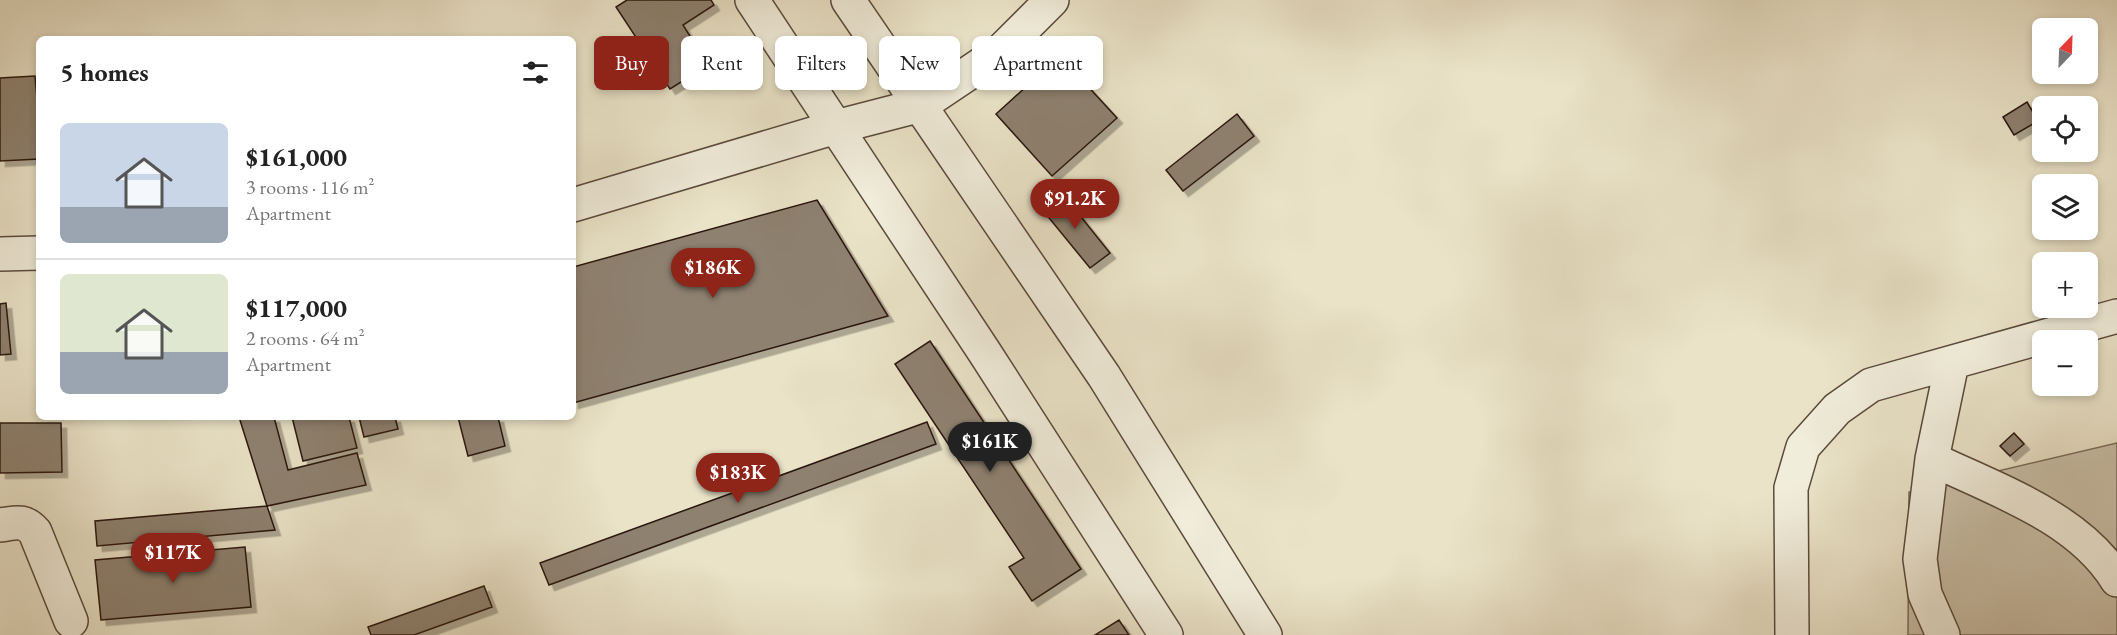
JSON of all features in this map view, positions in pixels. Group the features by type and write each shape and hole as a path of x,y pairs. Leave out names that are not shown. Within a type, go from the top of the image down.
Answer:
{"street":[{"path":"752,0 985,353 1166,635"},
{"path":"848,0 1104,376 1265,635"},
{"path":"576,203 836,127 921,105 1000,52 1052,0"},
{"path":"0,254 36,253"},
{"path":"1792,635 1791,488 1803,447 1837,409 1871,385 2117,316"},
{"path":"1943,635 1925,594 1920,559 1932,459 1952,363"},
{"path":"1932,459 2051,517 2086,542 2117,580"},
{"path":"0,525 29,524 35,532 71,621"}],"shaded area":[{"path":"2117,443 2117,635 1908,635 1909,492"}],"building":[{"path":"627,0 711,0 714,5 683,25 690,36 681,36 681,82 669,87 669,36 635,36 616,7"},
{"path":"35,76 36,159 0,161 0,78"},
{"path":"1022,90 1091,90 1117,118 1052,176 996,114"},
{"path":"2027,102 2032,111 2032,124 2014,135 2003,117"},
{"path":"1237,114 1254,136 1183,191 1166,170"},
{"path":"1061,192 1110,253 1090,268 1041,208"},
{"path":"817,200 888,316 576,402 576,266"},
{"path":"6,303 11,354 0,355 0,304"},
{"path":"930,341 1081,569 1032,601 1009,567 1024,558 895,364"},
{"path":"240,420 275,420 288,470 357,453 366,485 267,506"},
{"path":"293,420 350,420 357,448 303,461"},
{"path":"360,420 396,420 398,429 364,437"},
{"path":"459,420 499,420 505,446 468,456"},
{"path":"927,422 936,444 549,585 540,563"},
{"path":"0,423 61,423 62,472 0,473"},
{"path":"2014,433 2024,444 2010,456 2000,446"},
{"path":"267,506 275,530 97,546 95,521"},
{"path":"245,547 251,607 101,620 95,560"},
{"path":"484,586 492,607 414,635 371,635 368,627"},
{"path":"1119,620 1129,635 1095,635"}]}
